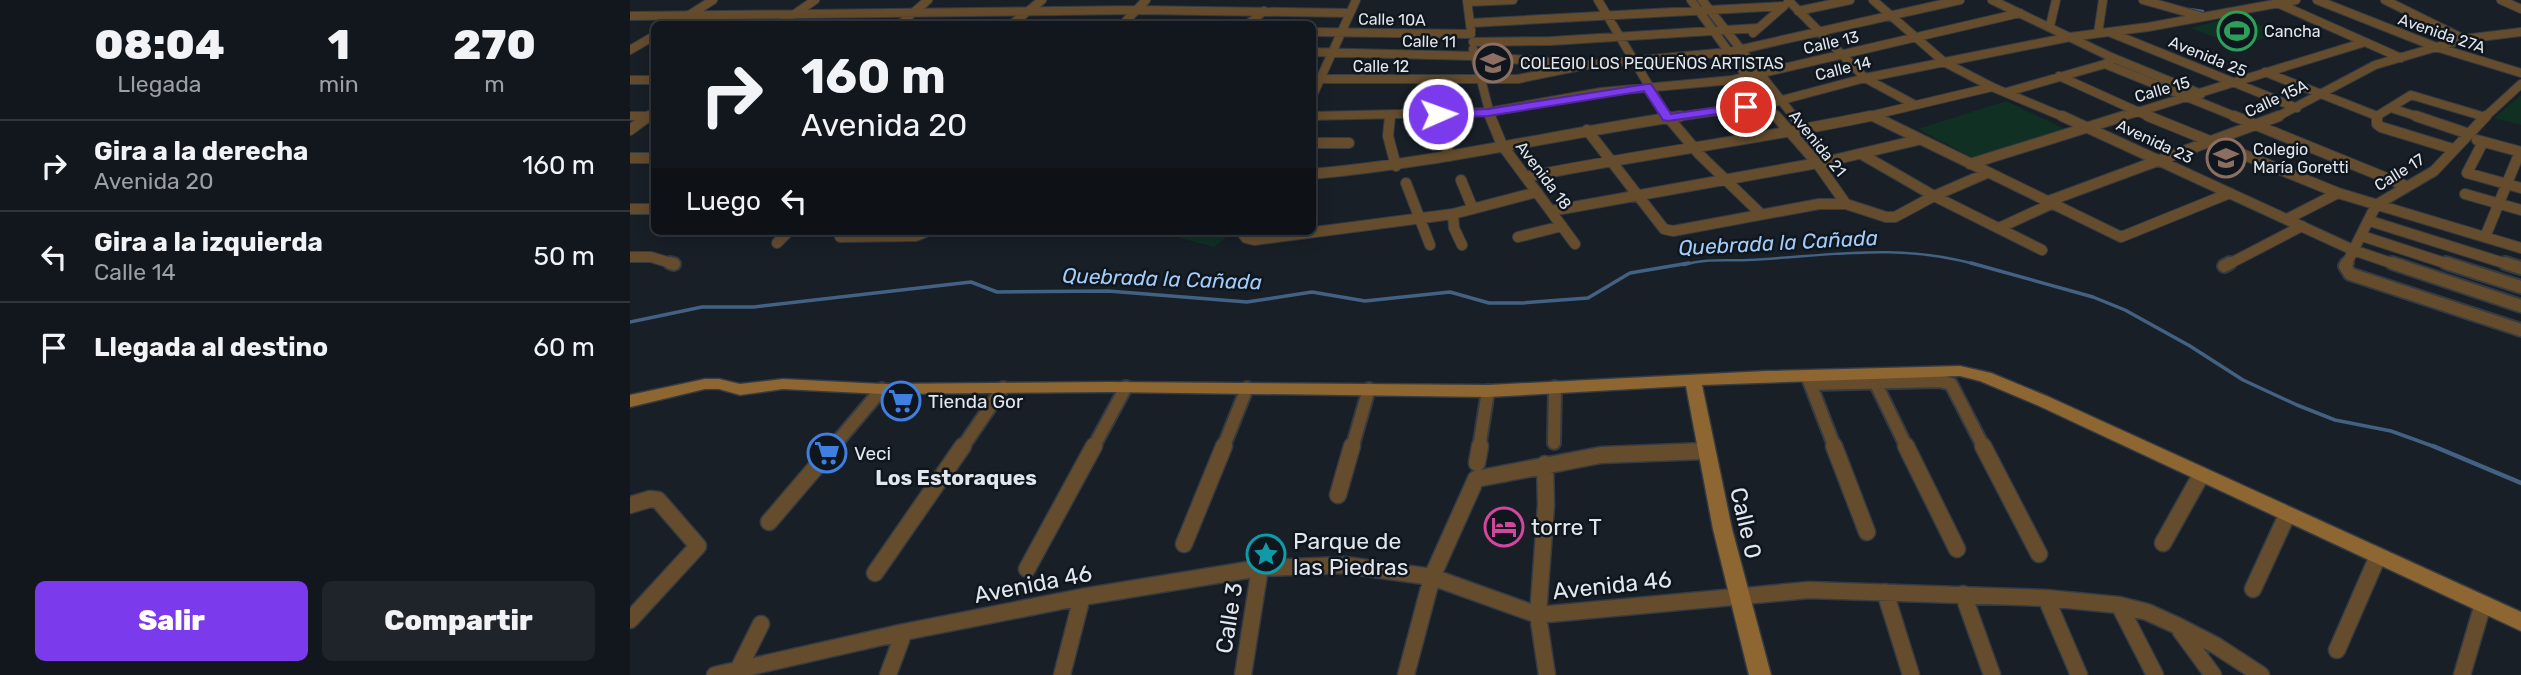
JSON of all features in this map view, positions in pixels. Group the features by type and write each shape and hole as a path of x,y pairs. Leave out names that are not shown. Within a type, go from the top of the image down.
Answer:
{"street":[{"path":"680,21 713,0"},
{"path":"785,21 815,0"},
{"path":"904,21 928,0"},
{"path":"1016,21 1042,0"},
{"path":"1126,21 1146,0"},
{"path":"1316,79 1332,53 1356,0"},
{"path":"1468,1 1513,0"},
{"path":"1598,0 1647,87 1668,117 1692,147 1761,214"},
{"name":"Avenida 21","path":"1691,0 1788,133 1817,163 1846,204"},
{"name":"Avenida 21","path":"1702,0 1829,161"},
{"path":"1471,23 1790,6 1850,0"},
{"name":"Avenida 23","path":"1873,0 1944,62 1992,87 2087,127 2353,250 2521,306"},
{"path":"1790,6 1758,28 1742,43 1742,49 1960,0"},
{"path":"1992,0 2050,26 2109,61 2187,98 2406,186"},
{"path":"2050,26 2056,0"},
{"path":"2098,33 2103,0"},
{"path":"2148,27 2145,0 2201,17"},
{"path":"2181,10 2182,0"},
{"path":"2221,0 2222,12"},
{"name":"Calle 14","path":"1316,174 1396,166 1587,130 1767,104 1865,79 2070,37 2148,27 2264,2 2296,0"},
{"name":"Avenida 27A","path":"2317,0 2437,47 2521,73"},
{"path":"2385,0 2464,39"},
{"path":"2501,0 2521,9"},
{"name":"Avenida 18","path":"1468,1 1474,56 1488,112 1502,145 1575,243"},
{"path":"2274,1 2362,43 2401,58"},
{"path":"1790,6 1865,79 1916,105"},
{"path":"630,16 1137,9 1350,13"},
{"path":"1252,21 1264,11"},
{"name":"Calle 13","path":"1316,116 1488,112 1647,87 1714,82 1760,74 2020,13"},
{"name":"Calle 10A","path":"1316,32 1472,38 1621,38 1758,28"},
{"name":"Avenida 25","path":"2108,31 2297,108"},
{"name":"Calle 15A","path":"2048,203 2156,160 2256,127 2322,95 2375,65 2464,39 2521,32"},
{"path":"633,47 651,38"},
{"name":"Calle 15","path":"1970,164 2362,43"},
{"path":"633,47 651,46"},
{"name":"Calle 12","path":"1316,79 1518,79 1586,65 1742,49"},
{"name":"Calle 11","path":"1316,52 1474,56 1586,65"},
{"path":"2007,92 2109,61 2201,94"},
{"path":"2265,72 2377,116"},
{"path":"2059,76 2137,112 2338,193 2521,248"},
{"path":"630,80 651,80"},
{"name":"Calle 17","path":"2521,84 2485,117 2434,171 2376,205 2345,266 2350,274 2521,330"},
{"path":"1526,177 1609,160 1788,133 1992,87"},
{"path":"2377,116 2413,95 2485,117"},
{"path":"2391,108 2519,155 2485,237"},
{"path":"630,116 651,115"},
{"path":"1390,115 1388,136 1396,166"},
{"path":"630,130 651,116"},
{"path":"1872,116 2112,233 2129,236 2230,193"},
{"path":"2377,116 2377,124 2381,127 2453,149"},
{"path":"1438,128 1450,156"},
{"path":"1587,130 1609,160 1641,194 1664,229 1673,231 1819,204 1846,204 1891,218 1987,173"},
{"path":"1551,211 1863,155 1918,140"},
{"path":"2483,142 2467,173 2521,188"},
{"path":"1316,143 1349,143"},
{"path":"1863,155 1934,196 2042,250"},
{"path":"630,158 651,159"},
{"path":"1461,180 1473,209"},
{"path":"1406,183 1430,245"},
{"path":"1316,232 1453,214 1537,192"},
{"path":"2287,219 2338,193"},
{"path":"2465,194 2521,211"},
{"path":"1998,228 2048,203"},
{"path":"630,209 651,209"},
{"path":"1453,214 1454,228 1462,245"},
{"path":"2370,221 2521,268"},
{"path":"1518,237 1562,226"},
{"path":"2224,265 2302,226"},
{"path":"776,243 785,235"},
{"path":"840,237 874,235"},
{"path":"1244,235 1254,240 1293,235"},
{"path":"2362,236 2521,287"},
{"path":"630,257 651,257 674,264"},
{"path":"630,401 705,384 719,384 740,390 783,384 882,389 1126,387 1488,391 1693,380 1809,379 1960,370 1985,377 2043,401 2521,622"},
{"path":"1809,379 1940,381 1951,384 2039,554"},
{"path":"1809,379 1867,532"},
{"name":"Calle 0","path":"1693,380 1705,451 1738,595 1760,675"},
{"path":"1875,382 1957,549"},
{"path":"1027,569 1126,387"},
{"path":"1554,443 1555,387"},
{"path":"875,573 1003,388"},
{"path":"1184,544 1247,388"},
{"path":"1338,495 1369,388"},
{"path":"769,522 882,389"},
{"path":"1406,675 1433,577 1476,471 1488,391"},
{"path":"1476,471 1601,455 1705,451"},
{"path":"1545,464 1546,505 1538,615 1547,675"},
{"path":"2163,543 2201,475"},
{"path":"630,505 650,499 658,500 697,542 696,549 630,620"},
{"path":"2253,589 2287,515"},
{"path":"2337,650 2378,556"},
{"name":"Avenida 46","path":"715,675 904,632 1082,597 1260,568 1345,565 1433,577 1538,615 1809,590 1964,594 2119,605 2147,612 2178,626 2215,645 2261,675"},
{"name":"Calle 3","path":"1243,675 1260,568"},
{"path":"1885,592 1911,675"},
{"path":"1964,594 1992,675"},
{"path":"1062,675 1082,597"},
{"path":"2046,598 2079,675"},
{"path":"2462,675 2483,604"},
{"path":"2119,605 2155,675"},
{"path":"737,672 761,624"},
{"path":"2178,626 2213,675"},
{"path":"888,675 904,632"}],"green space":[{"name":"Cancha","path":"2236,16 2283,33 2238,46 2191,28"},
{"path":"2521,95 2521,125 2494,118"},
{"path":"2006,101 2065,129 1977,160 1918,129"},
{"path":"1184,235 1228,236 1214,247 1180,238"}],"waterway":[{"path":"2189,9 2203,11"},
{"name":"Quebrada la Cañada","path":"1684,265 1708,261 1863,252 1919,254 1978,265"},
{"name":"Quebrada la Cañada","path":"630,322 702,307 754,307 971,282 997,292 1108,291 1247,302 1312,292 1365,301 1450,292 1489,303 1522,303 1588,298 1630,273 1689,263"},
{"name":"Quebrada la Cañada","path":"1971,263 2093,297 2125,310 2190,346 2243,380 2297,405 2335,420 2391,431 2436,447"},
{"name":"Quebrada la Cañada","path":"2436,447 2521,483"}],"place":[{"name":"Cancha","path":"2237,31"},
{"name":"COLEGIO LOS PEQUEÑOS ARTISTAS","path":"1493,63"},
{"name":"Colegio María Goretti","path":"2226,158"},
{"name":"Tienda Gor","path":"901,401"},
{"name":"Veci","path":"827,453"},
{"name":"torre T","path":"1504,527"},
{"name":"Parque de las Piedras","path":"1266,554"}],"district":[{"name":"Los Estoraques","path":"956,478"}],"route":[{"path":"1438,114 1488,112 1601,92 1647,87 1668,117 1746,107"}]}
